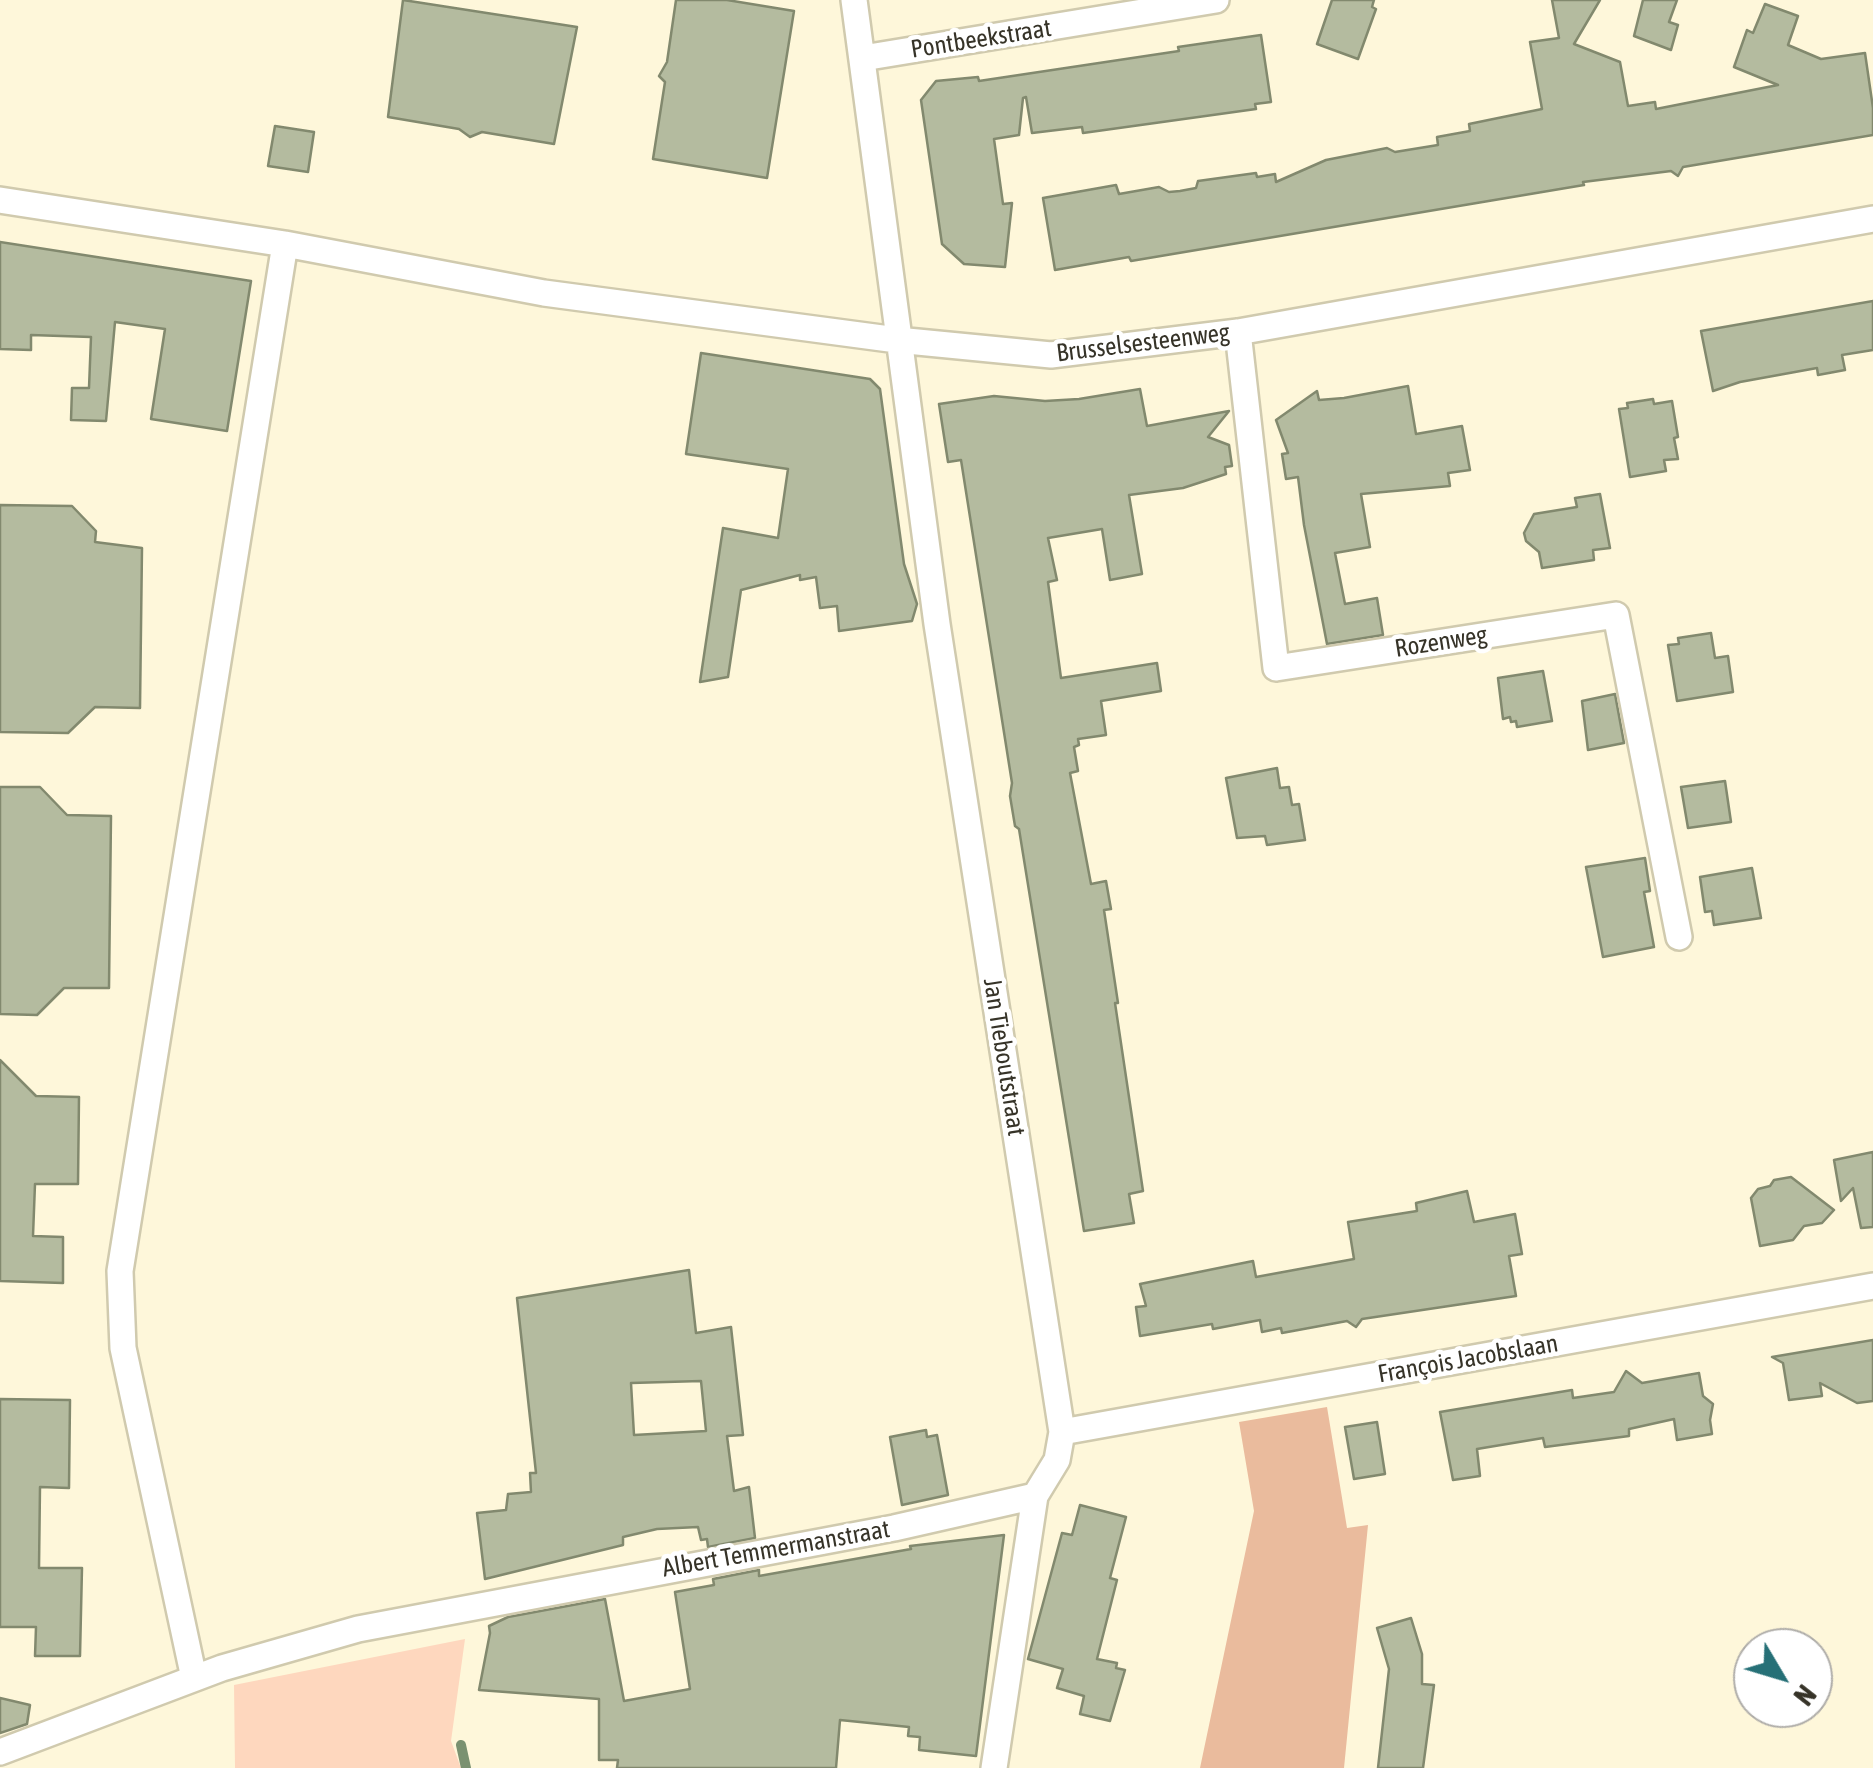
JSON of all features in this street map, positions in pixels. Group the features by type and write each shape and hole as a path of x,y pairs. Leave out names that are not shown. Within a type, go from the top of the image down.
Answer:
{"street":[{"path":"854,0 898,340"},
{"name":"Pontbeekstraat","path":"863,58 1216,0"},
{"name":"Brusselsesteenweg","path":"0,200 285,244 544,293 898,340 1050,355 1238,332 1873,218"},
{"path":"194,1678 123,1348 120,1271 285,244"},
{"name":"Rozenweg","path":"1238,332 1276,668 1616,615 1679,937"},
{"name":"Jan Tieboutstraat","path":"898,340 937,624 1062,1432 1056,1460 1035,1496 994,1768"},
{"name":"François Jacobslaan","path":"1062,1432 1873,1286"},
{"name":"Albert Temmermanstraat","path":"0,1752 194,1678 358,1628 894,1528 1035,1496"}],"shaded area":[{"path":"1327,1407 1347,1528 1368,1525 1344,1768 1200,1768 1254,1511 1239,1422"},
{"path":"465,1639 451,1741 461,1768 235,1768 234,1685"}],"building":[{"path":"403,0 577,27 554,144 482,132 470,137 459,129 388,117"},
{"path":"676,0 727,0 794,11 767,178 653,159 665,82 659,76 667,62"},
{"path":"1332,0 1374,0 1372,7 1376,9 1358,59 1317,44"},
{"path":"1552,0 1600,0 1574,44 1620,62 1628,106 1655,102 1656,109 1778,85 1734,67 1747,30 1753,33 1765,4 1798,16 1788,45 1821,59 1865,53 1873,135 1683,167 1678,176 1671,171 1583,182 1584,185 1131,261 1129,257 1055,270 1043,198 1116,185 1119,194 1159,187 1169,192 1180,191 1196,188 1198,181 1256,173 1257,177 1275,174 1276,182 1326,160 1387,148 1395,152 1438,145 1437,137 1470,131 1469,124 1542,109 1530,42 1559,38"},
{"path":"1643,0 1677,0 1669,22 1678,25 1671,50 1634,36"},
{"path":"1261,35 1271,102 1255,104 1256,109 1083,133 1082,127 1032,133 1026,97 1023,98 1019,135 994,139 1003,204 1012,203 1005,267 964,264 942,244 921,100 936,81 978,77 979,81"},
{"path":"275,126 314,132 308,172 268,166"},
{"path":"0,242 251,281 227,431 151,419 165,329 115,322 106,421 71,420 72,388 89,388 91,337 31,335 31,350 0,349"},
{"path":"1873,301 1873,350 1842,355 1845,370 1818,375 1817,368 1713,391 1701,331"},
{"path":"701,353 870,379 880,389 904,564 917,604 912,621 839,631 837,606 820,608 816,577 800,580 800,575 741,590 728,677 700,682 723,528 778,538 788,469 686,454"},
{"path":"1408,386 1416,434 1462,426 1470,470 1448,473 1450,486 1361,494 1370,547 1335,553 1345,604 1377,598 1383,635 1327,644 1298,477 1286,479 1282,454 1288,453 1276,420 1317,391 1319,400"},
{"path":"1140,389 1147,426 1229,411 1208,437 1229,445 1232,466 1225,467 1226,474 1183,488 1129,495 1142,574 1110,580 1102,529 1048,538 1057,580 1048,582 1061,678 1157,663 1161,691 1101,701 1106,735 1078,739 1079,745 1074,747 1078,771 1070,773 1091,884 1106,881 1111,909 1104,910 1143,1191 1129,1194 1134,1223 1084,1231 1019,829 1015,826 1010,796 1012,783 961,460 948,462 939,404 994,396 1045,401 1079,399"},
{"path":"1653,399 1654,404 1672,401 1678,459 1664,460 1666,471 1630,477 1619,409 1628,408 1627,403"},
{"path":"1600,494 1610,548 1593,550 1594,560 1542,568 1539,552 1526,541 1524,533 1534,514 1577,507 1575,498"},
{"path":"0,505 72,506 96,531 95,542 142,548 140,708 95,707 68,733 0,732"},
{"path":"1711,633 1715,658 1728,656 1733,692 1677,701 1668,645 1679,644 1678,638"},
{"path":"1543,671 1552,721 1517,727 1510,717 1503,719 1498,678"},
{"path":"1615,694 1624,743 1588,750 1582,701"},
{"path":"1277,768 1280,788 1289,787 1292,805 1299,804 1305,840 1267,845 1265,836 1237,838 1226,778"},
{"path":"1725,781 1731,822 1688,828 1681,787"},
{"path":"0,787 40,787 67,815 111,816 109,988 64,988 37,1015 0,1014"},
{"path":"1645,858 1650,891 1644,892 1654,947 1603,957 1586,867"},
{"path":"1752,868 1761,918 1714,925 1712,911 1705,912 1700,877"},
{"path":"0,1060 36,1096 79,1097 78,1184 35,1184 33,1236 63,1237 63,1283 0,1281"},
{"path":"1873,1152 1873,1227 1861,1228 1853,1188 1841,1201 1834,1160"},
{"path":"1791,1177 1834,1210 1822,1223 1804,1226 1793,1240 1760,1246 1751,1198 1774,1180"},
{"path":"1467,1191 1474,1222 1515,1214 1522,1254 1509,1256 1516,1296 1362,1319 1356,1327 1347,1321 1282,1333 1281,1328 1262,1332 1260,1320 1140,1336 1136,1307 1146,1306 1140,1284 1253,1261 1256,1277 1354,1259 1348,1222 1417,1211 1416,1203"},
{"path":"689,1270 696,1333 731,1327 743,1435 727,1436 734,1491 749,1487 755,1538 708,1547 707,1539 701,1540 698,1527 657,1529 623,1537 623,1545 485,1579 477,1513 506,1510 508,1494 531,1492 530,1473 536,1473 517,1298","holes":["701,1381 706,1431 634,1435 631,1383"]},
{"path":"1873,1340 1873,1401 1857,1403 1820,1383 1822,1396 1789,1400 1783,1363 1772,1357"},
{"path":"1626,1371 1642,1383 1699,1373 1703,1396 1713,1404 1712,1434 1677,1440 1674,1419 1629,1429 1629,1436 1545,1447 1543,1438 1477,1449 1480,1476 1453,1480 1440,1412 1572,1390 1573,1398 1614,1392"},
{"path":"0,1399 70,1400 69,1488 40,1487 39,1568 82,1568 80,1656 35,1656 36,1627 0,1627"},
{"path":"1377,1422 1385,1474 1354,1479 1345,1427"},
{"path":"926,1430 927,1437 937,1435 948,1495 902,1505 890,1437"},
{"path":"1080,1505 1126,1517 1110,1578 1117,1580 1097,1659 1117,1663 1116,1668 1125,1670 1110,1721 1080,1714 1084,1696 1057,1688 1063,1669 1028,1659 1062,1533 1072,1535"},
{"path":"1004,1535 976,1756 919,1750 920,1737 908,1736 909,1727 840,1720 836,1768 617,1768 618,1760 599,1760 599,1699 479,1690 489,1626 508,1617 605,1599 624,1701 690,1689 675,1592 714,1585 713,1579 759,1570 759,1576 911,1549 910,1546"},
{"path":"1411,1618 1422,1654 1422,1684 1434,1685 1423,1768 1378,1768 1389,1669 1377,1628"},
{"path":"0,1698 30,1705 27,1724 0,1733"}],"waterway":[{"path":"461,1745 466,1768"}]}
